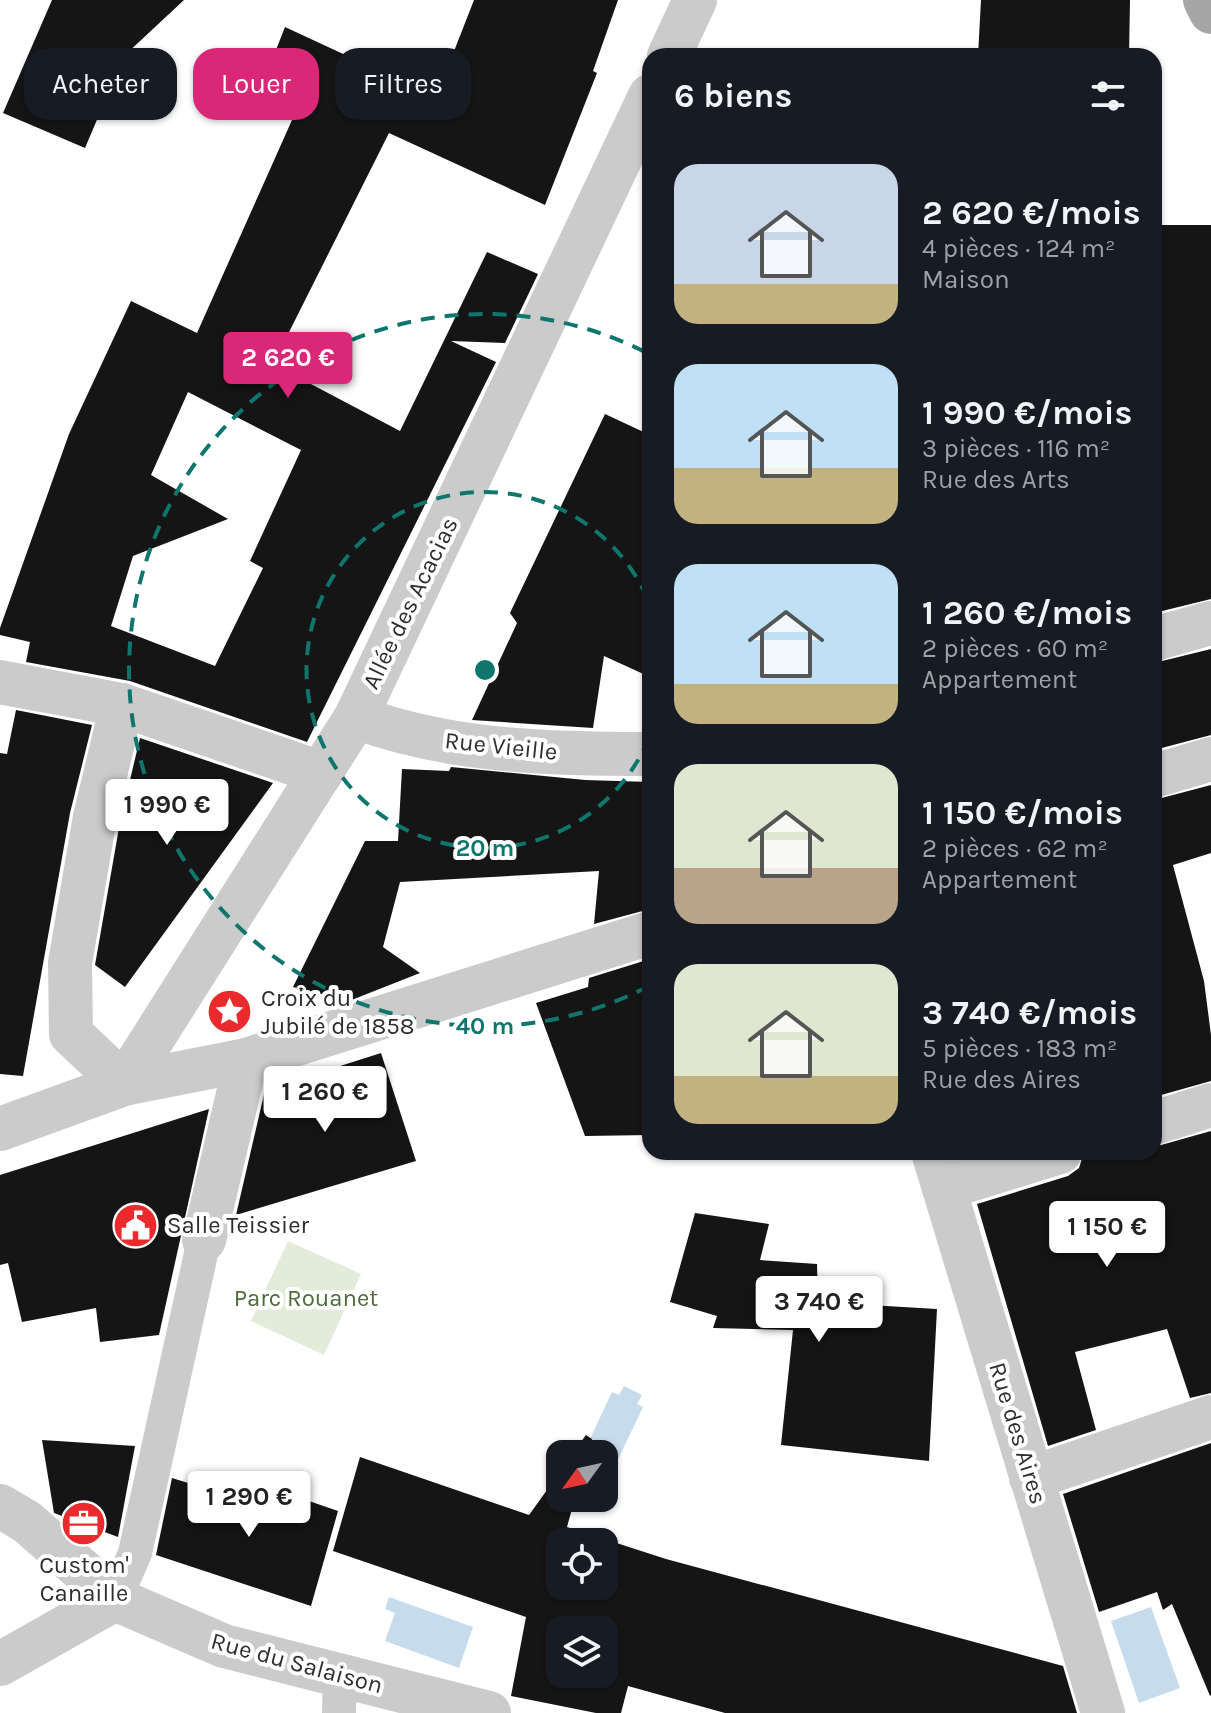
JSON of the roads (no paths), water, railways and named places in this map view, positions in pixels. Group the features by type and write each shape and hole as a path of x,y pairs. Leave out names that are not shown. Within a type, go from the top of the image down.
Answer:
{"main road":[{"path":"1205,0 1211,12"}],"street":[{"path":"673,48 695,0"},
{"name":"Allée des Acacias","path":"124,1084 356,717 642,113"},
{"path":"1162,637 1211,623"},
{"path":"0,682 122,705 321,773"},
{"path":"122,705 95,817 70,963 71,1034 124,1084"},
{"name":"Rue Vieille","path":"356,717 404,735 553,754 642,754"},
{"path":"1162,774 1211,759"},
{"path":"0,1129 124,1084 246,1060 642,936"},
{"path":"204,1240 246,1060"},
{"path":"1162,1120 1211,1105"},
{"path":"939,1170 1006,1160"},
{"name":"Rue des Aires","path":"939,1170 1103,1713"},
{"path":"1031,1478 1211,1417"},
{"name":"Rue du Salaison","path":"0,1506 27,1522 115,1599 224,1646 339,1694 489,1713"},
{"path":"0,1664 115,1599"}],"lane":[{"path":"115,1599 135,1553 204,1240"}],"water":[{"path":"624,1386 642,1395 637,1404 643,1407 618,1460 618,1440 590,1440 612,1392 619,1395"},
{"path":"389,1597 473,1627 459,1668 385,1641 395,1613 385,1609"},
{"path":"1151,1607 1180,1688 1139,1703 1111,1621"}],"place":[{"name":"Croix du Jubilé de 1858","path":"230,1012"},
{"name":"Salle Teissier","path":"136,1225"},
{"name":"Custom' Canaille","path":"84,1523"}],"park label":[{"name":"Parc Rouanet","path":"306,1298"}]}
